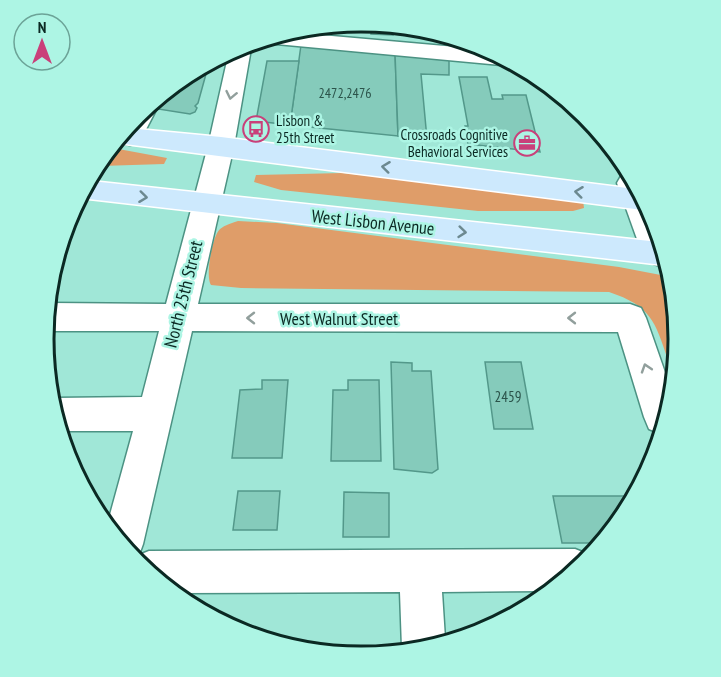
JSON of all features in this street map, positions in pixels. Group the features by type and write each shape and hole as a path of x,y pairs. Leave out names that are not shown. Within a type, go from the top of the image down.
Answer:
{"main road":[{"path":"130,136 631,193"},
{"name":"West Lisbon Avenue","path":"92,191 655,253"}],"street":[{"path":"295,38 412,41 470,52"},
{"name":"North 25th Street","path":"125,535 206,205 239,57"},
{"name":"West Walnut Street","path":"54,317 630,318 659,409"},
{"path":"63,414 154,414"},
{"path":"420,570 423,639"},
{"path":"162,572 562,570"}],"shaded area":[{"path":"119,149 167,158 164,164 107,166"},
{"path":"343,173 583,200 584,208 573,211 478,211 281,190 254,182 256,175"},
{"path":"238,221 277,223 619,267 661,275 667,318 667,357 655,325 643,309 609,292 241,288 211,285 209,266 212,248 217,233 224,226"}],"building":[{"path":"371,32 381,32 393,35 371,34"},
{"path":"301,45 395,53 398,136 290,125"},
{"path":"395,53 449,59 449,75 421,74 427,139 398,136"},
{"path":"267,61 299,61 290,125 256,121"},
{"path":"206,74 195,112 190,114 158,109 190,83"},
{"path":"459,77 487,77 492,99 503,99 502,95 526,95 540,152 468,144 465,126 468,126"},
{"path":"391,362 412,363 412,371 431,371 438,469 432,473 394,469"},
{"path":"485,362 521,362 533,429 494,429"},
{"path":"262,380 288,380 282,458 232,458 240,390 262,389"},
{"path":"348,380 379,380 381,461 331,461 333,390 348,390"},
{"path":"238,491 280,491 277,530 233,530"},
{"path":"344,492 389,493 389,537 343,537"},
{"path":"553,496 624,496 589,543 562,543"}],"place":[{"name":"Lisbon & 25th Street","path":"256,129"},
{"name":"Crossroads Cognitive Behavioral Services","path":"527,143"}]}
